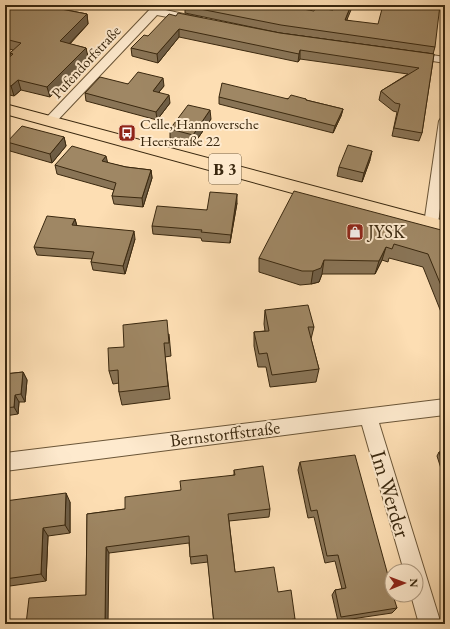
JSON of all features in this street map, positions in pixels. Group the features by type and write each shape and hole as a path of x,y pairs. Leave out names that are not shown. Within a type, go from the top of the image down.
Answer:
{"main road":[{"name":"B 3","path":"5,109 289,187 438,226"}],"street":[{"path":"157,8 206,22"},
{"name":"Pufendorfstraße","path":"50,121 157,8"},
{"path":"398,53 445,60"},
{"path":"438,226 445,122"},
{"name":"Bernstorffstraße","path":"5,462 445,407"},
{"name":"Im Werder","path":"368,416 412,563"},
{"path":"424,603 430,624"}],"building":[{"path":"5,5 46,5 45,6 87,14 60,41 86,48 47,87 18,80 11,86 5,85 5,61 13,54 10,53 21,43 5,39"},
{"path":"255,5 277,9 281,5 314,11 315,8 333,10 335,5 351,5 345,20 378,24 383,5 440,5 435,47 281,25 185,6"},
{"path":"178,13 280,33 434,54 422,133 394,128 400,104 395,103 381,91 419,68 300,50 299,54 179,29 157,54 131,48 144,35 148,36 169,14 176,16"},
{"path":"138,72 163,78 153,91 169,95 156,112 85,93 100,77 128,84"},
{"path":"222,83 288,99 291,95 343,109 335,126 219,97"},
{"path":"188,105 210,110 193,135 170,129"},
{"path":"22,126 64,137 50,154 7,142"},
{"path":"348,145 372,151 364,173 339,167"},
{"path":"72,146 106,156 102,161 126,167 151,170 142,198 112,196 116,183 55,165"},
{"path":"294,191 445,231 445,260 443,269 445,269 445,295 428,254 394,244 392,249 386,247 379,261 324,260 321,268 313,271 302,271 259,258"},
{"path":"210,192 237,194 231,235 201,232 202,230 152,226 157,206 207,210"},
{"path":"47,216 75,219 72,225 134,231 123,266 91,262 94,252 34,247"},
{"path":"308,305 314,327 308,327 319,369 272,375 267,353 259,354 254,332 269,331 265,310"},
{"path":"167,320 169,343 164,343 168,386 119,392 118,370 109,371 108,348 124,347 123,325"},
{"path":"23,372 21,394 15,395 14,407 5,408 5,374"},
{"path":"439,452 445,452 445,471"},
{"path":"355,455 385,563 384,603 395,603 397,608 341,617 335,590 346,588 338,555 327,556 317,510 311,511 300,462"},
{"path":"263,466 270,509 228,514 235,572 274,567 278,592 291,590 295,619 259,624 214,624 207,555 190,557 189,536 106,547 105,624 26,624 29,598 86,595 87,514 125,509 125,497 181,490 180,481 235,475 234,470"},
{"path":"66,493 65,525 43,528 41,574 5,579 7,531 5,531 5,501"},
{"path":"131,621 131,624 110,624"}],"place":[{"name":"Celle, Hannoversche Heerstraße 22","path":"127,133"},
{"name":"JYSK","path":"355,232"}]}
